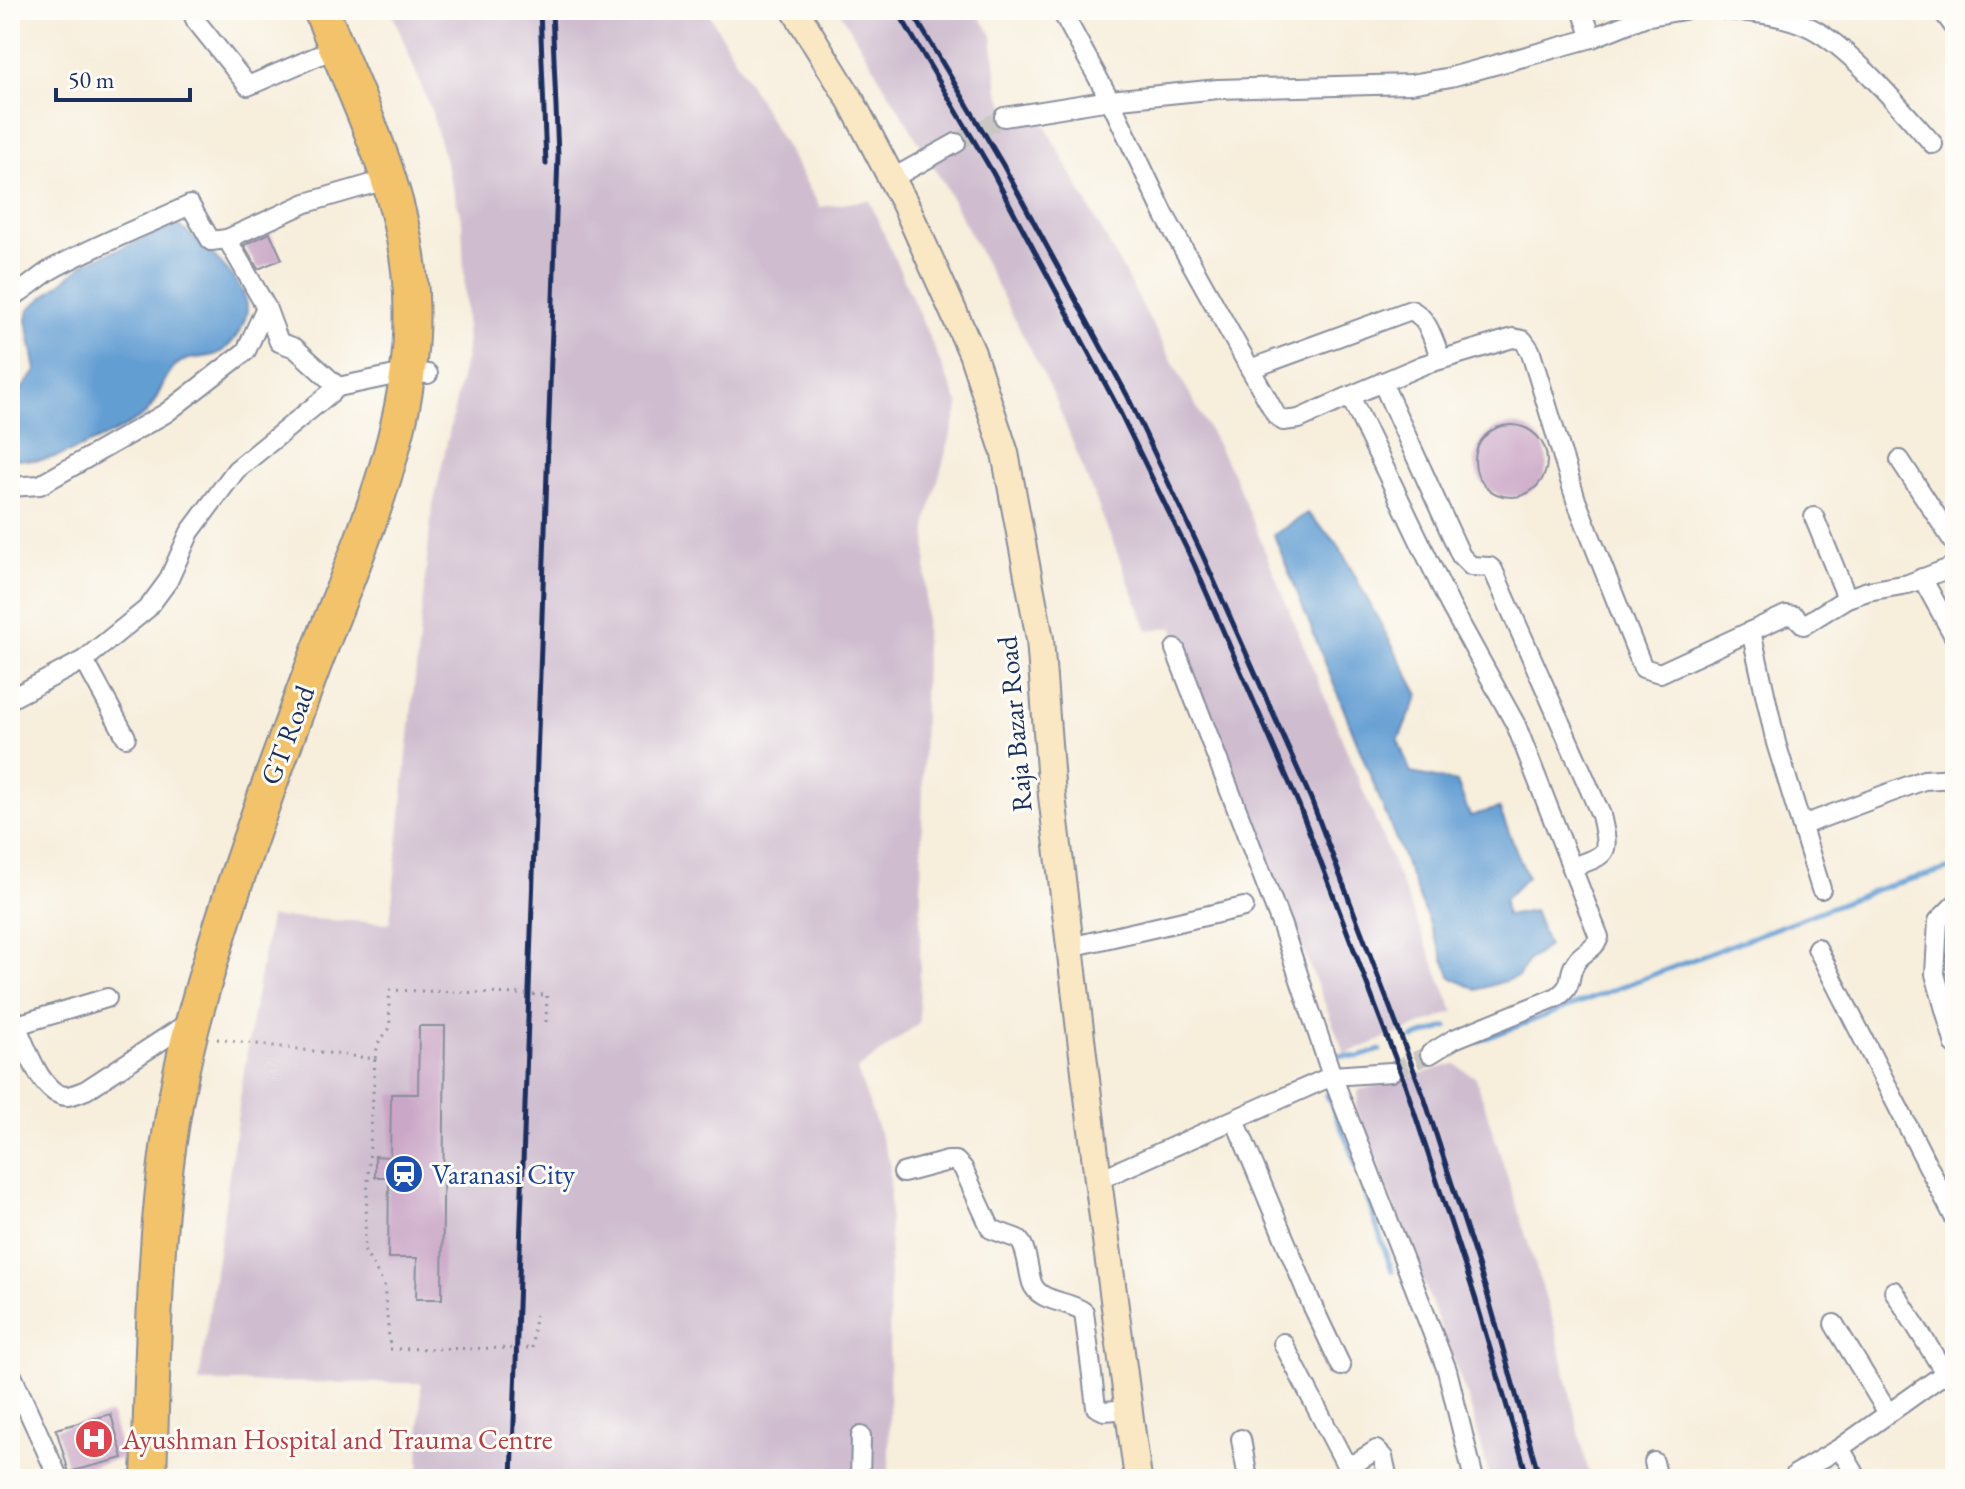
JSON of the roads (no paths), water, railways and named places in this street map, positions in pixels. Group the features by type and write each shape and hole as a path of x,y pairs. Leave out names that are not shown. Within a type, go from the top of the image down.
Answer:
{"highway":[{"name":"GT Road","path":"149,1479 167,1155 204,1028 246,846 385,474 431,327 420,215 406,167 365,90 336,48 321,10"},
{"name":"GT Road","path":"344,10 400,218 419,373"},
{"name":"GT Road","path":"172,1479 179,1236 197,1115 204,1028"}],"street":[{"path":"191,10 196,21 248,86 336,48"},
{"name":"Raja Bazar Road","path":"795,10 851,101 905,204 972,353 1005,453 1040,639 1052,796 1138,1479"},
{"path":"1061,10 1110,100 1165,216 1276,415 1283,421 1299,419 1441,359 1513,338 1523,340 1530,350 1576,500 1643,668 1660,673 1786,615 1795,616 1804,625 1847,598 1955,566"},
{"path":"1582,10 1592,38"},
{"path":"1004,117 1110,100 1218,89 1411,84 1451,77 1592,38 1644,17 1684,10"},
{"path":"1726,10 1756,11 1810,27 1841,47 1933,144"},
{"path":"1942,10 1955,28"},
{"path":"891,179 956,143"},
{"path":"10,298 28,289 47,272 86,251 190,205 211,241 227,239 306,203 389,179"},
{"path":"227,239 266,307 279,342 295,348 338,387"},
{"path":"10,487 40,485 166,413 246,351 266,307"},
{"path":"1250,369 1411,310 1420,314 1425,322 1441,359"},
{"path":"10,699 84,660 148,608 168,581 190,532 236,470 338,387 419,373"},
{"path":"1382,382 1461,556 1471,566 1490,567 1493,570 1596,803 1608,843 1605,852 1572,867"},
{"path":"1350,396 1450,605 1516,725 1599,937 1596,946 1575,962 1567,990 1557,997 1454,1039 1430,1054"},
{"path":"1900,460 1955,544"},
{"path":"1814,517 1847,598"},
{"path":"1922,578 1955,638"},
{"path":"1751,631 1776,743 1821,889"},
{"path":"1175,649 1282,926 1332,1076 1447,1370 1474,1479"},
{"path":"84,660 126,737"},
{"path":"1803,825 1924,780 1955,778"},
{"path":"1955,904 1938,921 1935,974 1955,1045"},
{"path":"1070,947 1244,907"},
{"path":"1817,948 1955,1219"},
{"path":"107,998 13,1021 42,1083 55,1093 67,1096 86,1090 204,1028"},
{"path":"1098,1180 1332,1076 1391,1072"},
{"path":"1235,1120 1312,1305 1341,1366"},
{"path":"903,1173 948,1161 956,1161 963,1168 991,1229 1018,1239 1022,1244 1034,1288 1041,1295 1084,1312 1096,1407 1104,1411 1130,1409"},
{"path":"1793,1479 1950,1369 1894,1291"},
{"path":"1834,1324 1888,1413"},
{"path":"1283,1343 1344,1461 1354,1464 1376,1450 1383,1457 1388,1479"},
{"path":"10,1371 59,1479"},
{"path":"860,1479 861,1436"},
{"path":"1241,1439 1248,1479"},
{"path":"1840,1448 1858,1479"}],"water":[{"path":"177,225 208,250 239,285 247,307 237,336 219,353 186,360 175,366 146,413 126,426 50,458 10,458 10,404 36,371 27,321 29,309 87,262"},
{"path":"1307,513 1337,543 1419,695 1398,740 1411,773 1457,782 1470,816 1499,808 1527,877 1504,900 1506,916 1534,911 1548,946 1528,961 1518,977 1477,990 1451,977 1274,535"}],"waterway":[{"path":"1476,1042 1884,887 1955,867"},
{"path":"1413,1038 1447,1027"},
{"path":"1334,1055 1359,1057 1380,1050"},
{"path":"1327,1095 1348,1143 1392,1271"}],"tunnel":[{"path":"956,143 1004,117"},
{"path":"1391,1072 1430,1054"}],"railway":[{"path":"540,10 546,164"},
{"path":"512,1479 558,156 552,10"},
{"path":"897,10 993,173 1116,404 1194,564 1299,805 1405,1084 1475,1297 1528,1479"},
{"path":"911,10 1003,165 1127,395 1203,556 1311,799 1425,1100 1487,1293 1540,1479"}],"place":[{"name":"Varanasi City","path":"404,1174"},
{"name":"Ayushman Hospital and Trauma Centre","path":"94,1439"}]}
